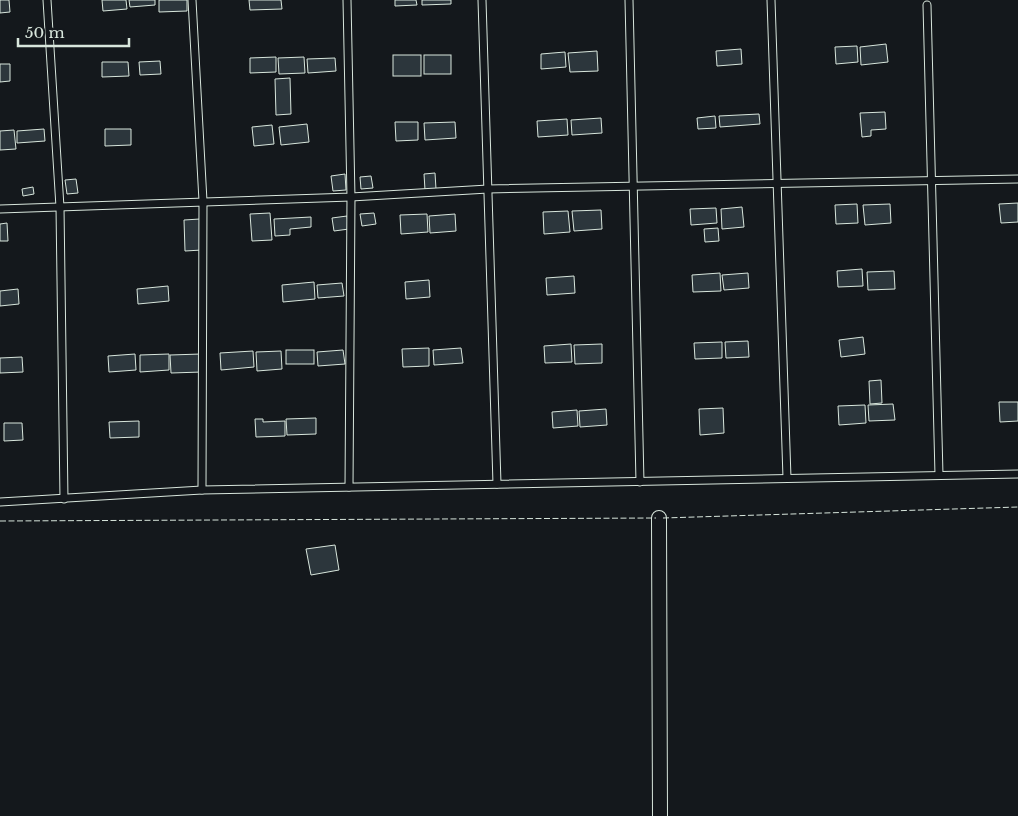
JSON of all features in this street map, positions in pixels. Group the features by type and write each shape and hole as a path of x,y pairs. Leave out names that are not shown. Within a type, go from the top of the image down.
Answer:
{"street":[{"path":"659,518 660,816"}],"lane":[{"path":"47,0 60,207 64,499"},
{"path":"192,0 203,201 202,490"},
{"path":"347,0 351,197 349,487"},
{"path":"482,0 497,484"},
{"path":"629,0 640,482"},
{"path":"771,0 787,478"},
{"path":"927,5 939,475"},
{"path":"0,209 351,197 488,189 1018,179"},
{"path":"0,502 202,490 1018,474"}],"building":[{"path":"0,0 9,0 10,12 0,13"},
{"path":"102,0 126,0 127,9 103,11"},
{"path":"129,0 155,0 155,5 130,7"},
{"path":"159,0 187,0 187,11 159,12"},
{"path":"249,0 281,0 282,9 250,10"},
{"path":"395,0 416,0 417,5 395,6"},
{"path":"422,0 451,0 451,4 422,5"},
{"path":"886,44 888,62 861,65 860,47"},
{"path":"857,46 858,62 836,64 835,47"},
{"path":"741,49 742,64 717,66 716,51"},
{"path":"597,51 598,71 570,72 568,53"},
{"path":"565,52 566,67 541,69 541,54"},
{"path":"393,55 421,55 421,76 393,76"},
{"path":"424,55 451,55 451,74 424,74"},
{"path":"276,57 276,72 250,73 250,58"},
{"path":"304,57 305,73 279,74 278,58"},
{"path":"335,58 336,71 308,73 307,59"},
{"path":"160,61 161,74 140,75 139,62"},
{"path":"102,62 128,62 129,76 102,77"},
{"path":"0,64 10,64 10,81 0,82"},
{"path":"290,78 291,114 276,115 275,79"},
{"path":"885,112 886,129 871,130 871,136 862,137 860,113"},
{"path":"759,114 760,124 720,127 719,116"},
{"path":"715,116 716,128 698,129 697,118"},
{"path":"601,118 602,133 572,135 571,120"},
{"path":"567,119 568,135 538,137 537,121"},
{"path":"395,122 418,122 418,140 396,141"},
{"path":"455,122 456,138 425,140 424,123"},
{"path":"307,124 309,142 281,145 279,127"},
{"path":"272,125 274,144 254,146 252,127"},
{"path":"44,129 45,141 17,143 17,131"},
{"path":"105,129 131,129 131,145 105,146"},
{"path":"14,130 16,149 0,150 0,131"},
{"path":"435,173 436,189 425,190 424,174"},
{"path":"345,174 346,190 333,191 331,176"},
{"path":"371,176 373,188 361,189 360,177"},
{"path":"76,179 78,193 67,194 65,180"},
{"path":"33,187 34,194 23,196 22,189"},
{"path":"1018,203 1018,222 1001,223 999,204"},
{"path":"857,204 858,223 836,224 835,205"},
{"path":"890,204 891,223 865,225 863,205"},
{"path":"742,207 744,227 722,229 721,209"},
{"path":"716,208 717,223 691,225 690,209"},
{"path":"601,210 602,229 574,231 572,211"},
{"path":"568,211 570,232 544,234 543,212"},
{"path":"270,213 272,240 252,241 250,214"},
{"path":"374,213 376,224 362,226 360,214"},
{"path":"427,214 428,232 401,234 400,215"},
{"path":"455,214 456,231 430,233 429,216"},
{"path":"347,216 349,229 334,231 332,218"},
{"path":"311,217 311,227 290,229 290,235 275,236 274,219"},
{"path":"200,219 202,250 185,251 184,220"},
{"path":"7,223 8,241 0,241 0,224"},
{"path":"718,228 719,241 705,242 704,229"},
{"path":"862,269 863,286 838,287 837,271"},
{"path":"894,271 895,289 868,290 867,272"},
{"path":"720,273 721,291 693,292 692,275"},
{"path":"748,273 749,288 724,290 722,275"},
{"path":"574,276 575,293 547,295 546,278"},
{"path":"429,280 430,297 406,299 405,282"},
{"path":"314,282 315,299 283,302 282,285"},
{"path":"342,283 344,296 318,298 317,285"},
{"path":"168,286 169,301 138,304 137,289"},
{"path":"18,289 19,304 0,306 0,291"},
{"path":"863,337 865,354 841,357 839,340"},
{"path":"748,341 749,357 726,358 725,342"},
{"path":"722,342 722,358 695,359 694,343"},
{"path":"571,344 572,362 545,363 544,346"},
{"path":"602,344 602,363 575,364 574,345"},
{"path":"429,348 429,366 403,367 402,349"},
{"path":"461,348 463,363 434,365 433,350"},
{"path":"286,350 314,350 314,364 286,364"},
{"path":"343,350 345,364 318,366 317,352"},
{"path":"253,351 254,367 221,370 220,353"},
{"path":"281,351 282,369 257,371 256,352"},
{"path":"135,354 136,370 109,372 108,356"},
{"path":"169,354 169,370 140,372 140,355"},
{"path":"201,354 202,372 171,373 170,355"},
{"path":"22,357 23,372 0,373 0,358"},
{"path":"881,380 882,403 870,404 869,381"},
{"path":"999,402 1018,402 1018,421 1000,422"},
{"path":"893,404 895,420 869,421 868,405"},
{"path":"865,405 866,423 839,425 838,406"},
{"path":"723,408 724,433 700,435 699,409"},
{"path":"606,409 607,425 580,427 579,411"},
{"path":"577,410 578,426 553,428 552,412"},
{"path":"316,418 316,434 287,435 286,419"},
{"path":"255,419 263,419 263,422 285,421 285,436 256,437"},
{"path":"139,421 139,437 110,438 109,422"},
{"path":"4,423 22,423 23,440 4,441"},
{"path":"335,545 339,570 311,575 306,549"}],"fence":[{"path":"663,518 1018,507"},
{"path":"0,521 656,518"}]}
